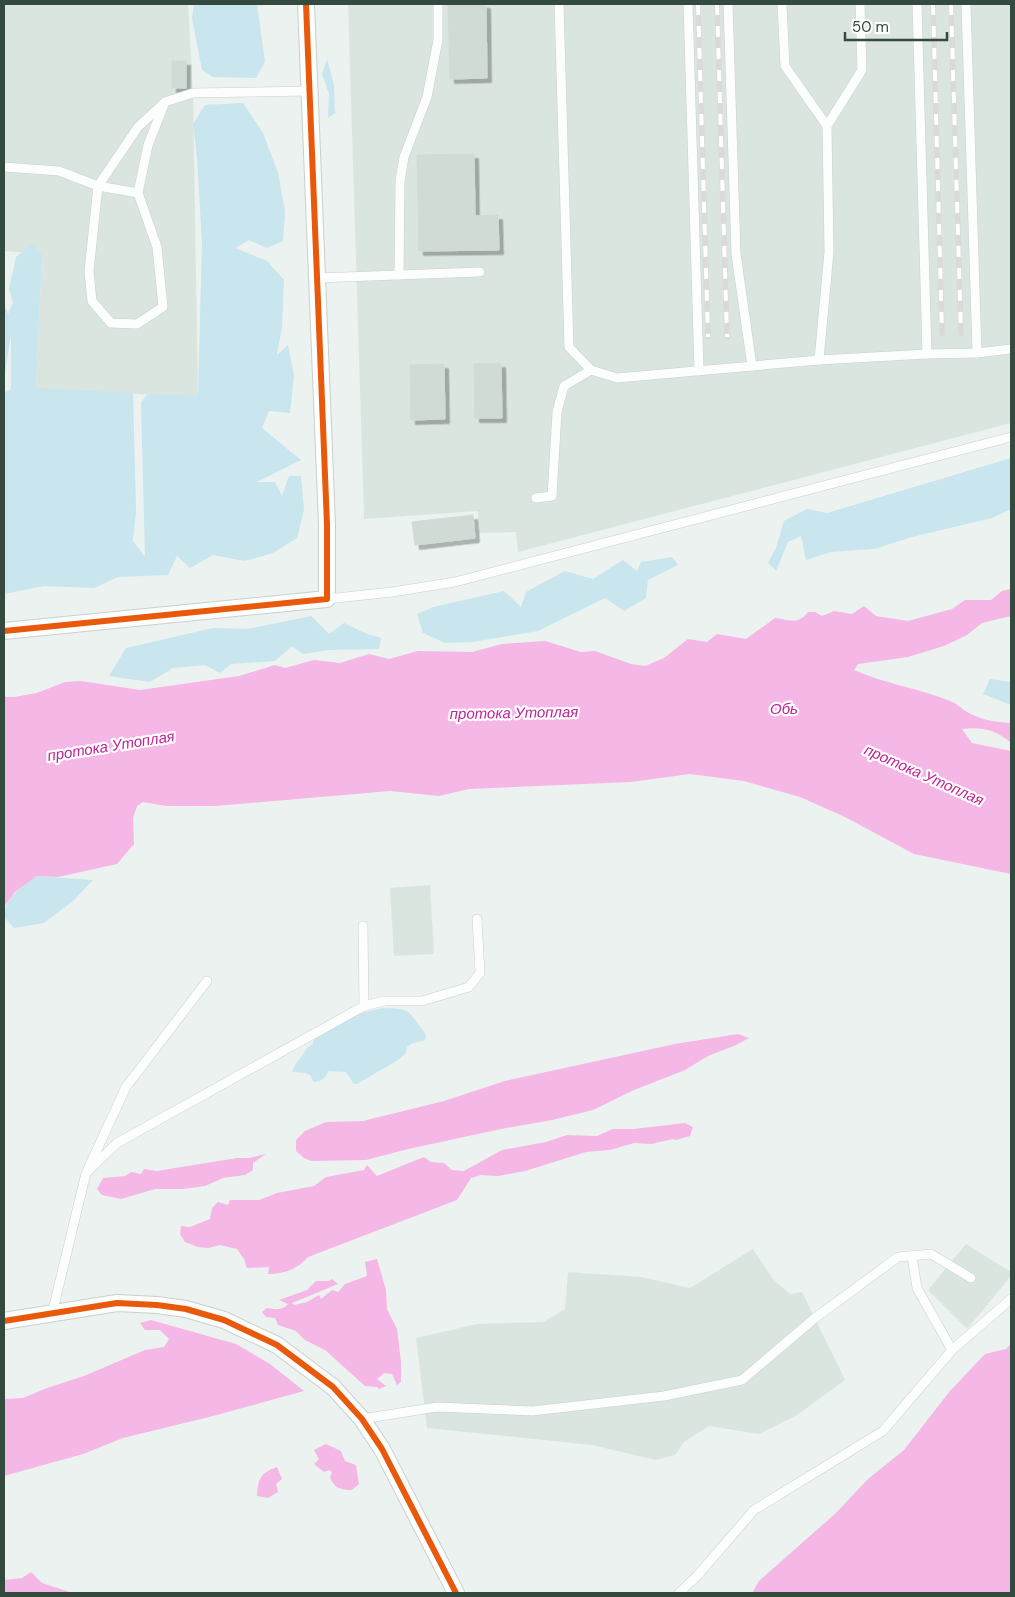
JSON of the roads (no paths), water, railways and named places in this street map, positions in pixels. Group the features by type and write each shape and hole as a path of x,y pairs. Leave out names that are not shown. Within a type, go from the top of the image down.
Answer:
{"street":[{"path":"4,631 327,599 327,525 306,4"},
{"path":"4,1321 117,1303 157,1305 186,1309 224,1320 277,1345 333,1387 362,1419 382,1449 456,1593"}],"lane":[{"path":"399,275 400,181 404,157 427,97 438,40 438,4"},
{"path":"559,4 569,347 591,370 617,378 819,360 977,353 1011,349"},
{"path":"688,4 699,371"},
{"path":"728,4 736,254 752,366"},
{"path":"782,4 784,66 827,126"},
{"path":"819,360 829,252 827,126 862,70 860,4"},
{"path":"917,4 927,354"},
{"path":"966,4 977,353"},
{"path":"165,102 148,145 138,193 157,247 163,307 137,324 111,323 92,301 89,271 98,186 138,127 165,102 192,93 309,91"},
{"path":"4,167 59,171 98,186 138,193"},
{"path":"316,278 480,272"},
{"path":"536,498 552,496 557,412 564,386 591,370"},
{"path":"327,599 392,592 455,582 1011,437"},
{"path":"86,1174 117,1143 364,1006 385,1001 422,1001 469,987 480,973 477,919"},
{"path":"363,926 364,1006"},
{"path":"52,1314 86,1174 126,1087 207,981"},
{"path":"362,1419 437,1407 532,1411 664,1396 742,1380 815,1318 898,1257 931,1254 971,1278"},
{"path":"912,1256 917,1288 952,1350"},
{"path":"679,1593 697,1576 754,1510 883,1430 952,1350 1011,1300"}],"water":[{"name":"Обь","path":"1011,589 1011,616 982,623 967,635 944,646 908,657 858,664 854,670 952,702 967,712 983,719 1011,723 1011,743 988,730 976,728 962,729 972,743 1011,751 1011,874 914,854 845,817 800,797 744,781 690,774 631,782 469,789 439,796 390,791 215,806 166,806 143,802 137,806 133,818 134,844 117,864 58,877 37,876 15,892 4,907 4,697 37,693 65,682 81,681 140,690 239,676 275,665 285,668 314,660 340,663 369,654 389,659 418,651 472,652 502,644 545,641 581,652 595,651 631,664 645,666 664,658 688,639 707,642 717,634 746,639 775,618 797,620 801,619 808,612 815,612 822,616 834,611 852,614 864,606 876,616 908,621 952,609 965,600 991,600 1002,591"},
{"path":"738,1034 749,1038 708,1056 685,1070 634,1090 593,1110 408,1149 366,1160 311,1161 296,1151 296,1140 305,1131 326,1122 363,1121 444,1101 505,1081 675,1044"},
{"path":"685,1123 693,1127 690,1136 676,1140 651,1144 634,1143 610,1150 586,1152 525,1171 498,1176 481,1175 471,1178 457,1200 308,1257 295,1268 280,1273 268,1274 269,1267 247,1268 244,1259 237,1249 220,1245 208,1248 198,1247 185,1242 180,1234 181,1226 190,1227 210,1219 212,1208 218,1202 228,1205 230,1200 259,1200 277,1193 314,1186 326,1177 364,1170 367,1165 377,1176 424,1157 431,1162 444,1163 452,1170 464,1171 502,1150 546,1142 567,1135 597,1136 613,1129 634,1129"},
{"path":"266,1154 253,1163 253,1170 245,1175 223,1178 205,1186 183,1189 155,1189 121,1199 102,1195 97,1189 103,1178 125,1176 131,1172 141,1174 144,1169 157,1171"},
{"path":"377,1259 386,1290 387,1309 397,1329 401,1362 401,1382 397,1385 392,1374 384,1373 377,1379 386,1386 379,1389 377,1387 365,1386 325,1350 305,1340 296,1331 278,1325 275,1318 266,1317 262,1312 267,1308 276,1309 284,1307 288,1304 279,1300 307,1290 316,1281 329,1281 332,1279 338,1284 292,1303 294,1305 307,1302 319,1295 321,1299 332,1290 338,1292 345,1284 367,1276 365,1262"},
{"path":"151,1320 236,1344 270,1364 304,1391 123,1438 83,1454 4,1476 4,1399 23,1398 84,1376 145,1350 164,1347 169,1339 160,1330 145,1330 140,1323"},
{"path":"1011,1344 1011,1593 752,1593 759,1581 836,1513 868,1479 904,1450 950,1391 985,1354 1006,1349"},
{"path":"326,1444 341,1451 345,1461 356,1465 359,1484 352,1490 341,1489 336,1486 330,1477 332,1472 329,1470 324,1472 314,1464 319,1459 314,1450"},
{"path":"277,1467 282,1479 276,1484 278,1492 268,1498 257,1496 259,1481 263,1474"},
{"path":"31,1572 42,1583 73,1593 4,1593 4,1580 22,1578"}],"railway":[{"path":"698,4 708,337"},
{"path":"717,4 727,337"},
{"path":"933,4 942,333"},
{"path":"951,4 961,333"}],"water label":[{"name":"протока Утоплая","path":"514,713"},
{"name":"протока Утоплая","path":"111,746"},
{"name":"протока Утоплая","path":"924,775"}]}
